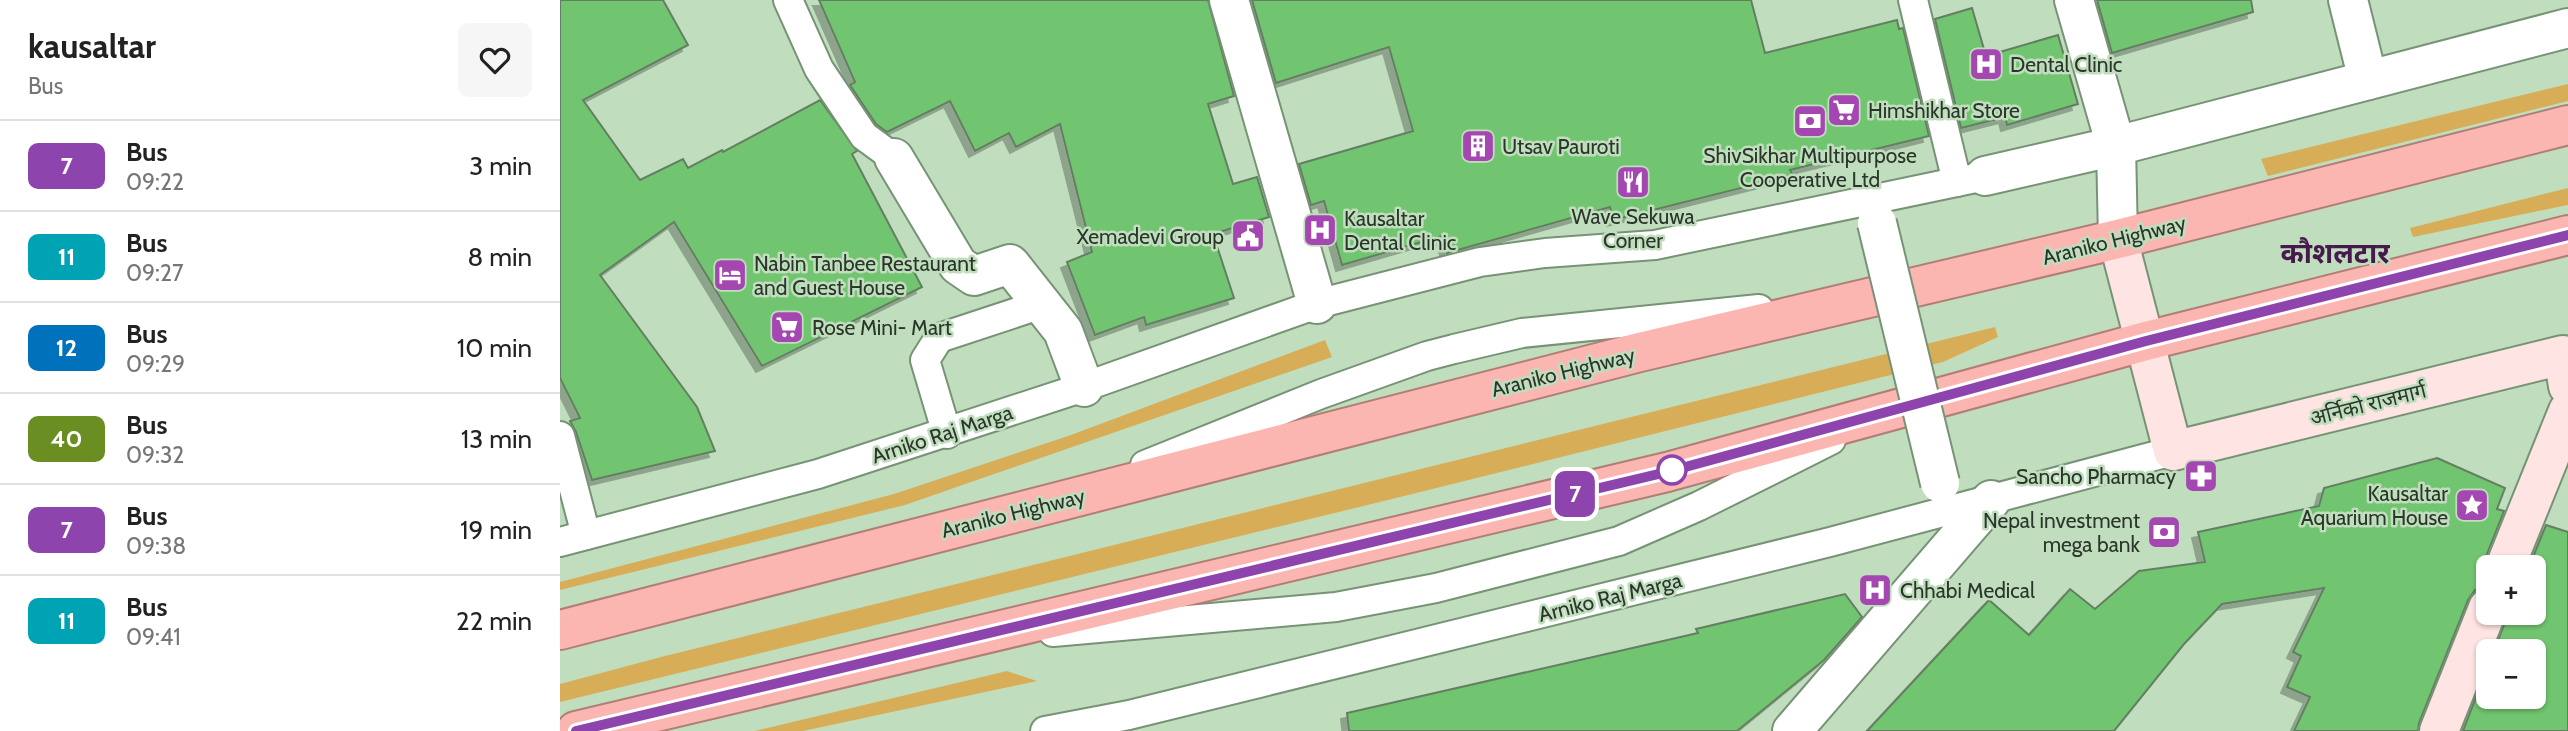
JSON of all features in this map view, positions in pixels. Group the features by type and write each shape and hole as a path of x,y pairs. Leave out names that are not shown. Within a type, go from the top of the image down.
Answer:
{"highway":[{"name":"Araniko Highway","path":"560,630 1626,355 2118,239 2568,125"},
{"path":"576,731 1653,475 2146,341 2568,235"}],"main road":[{"path":"2118,239 2173,452"},
{"name":"अर्निको राजमार्ग","path":"2173,452 2566,365"},
{"path":"2510,555 2568,411"},
{"path":"2439,731 2481,625"}],"street":[{"path":"1229,0 1317,304"},
{"path":"2074,0 2116,146 2118,239"},
{"path":"2348,0 2368,80"},
{"path":"1971,179 2116,146 2568,28"},
{"path":"894,158 958,265 974,276 1010,264 1063,331 1084,387"},
{"path":"1877,223 1940,483"},
{"path":"1792,731 1991,500"}],"lane":[{"path":"788,0 818,69 864,136 894,158"},
{"path":"1913,0 1971,179"},
{"name":"Arniko Raj Marga","path":"573,538 818,474 1084,387 1317,304 1480,262 1545,253 1655,245 1971,179"},
{"path":"947,433 925,360 939,338 1042,304"},
{"path":"954,641 1336,607 1436,589 1619,541 1699,506 1887,412"},
{"path":"560,436 573,538"},
{"name":"Arniko Raj Marga","path":"1045,731 1129,715 1830,542 2054,481 2173,452"}],"shaded area":[{"path":"2568,84 2568,101 2268,176 2261,159"},
{"path":"2568,188 2568,205 2413,237 2410,228"},
{"path":"1995,327 1998,337 1943,362 560,702 560,684 661,657"},
{"path":"1325,340 1332,357 905,505 560,590 560,582 894,494 1071,435"},
{"path":"1007,671 1037,681 803,731 755,731"}],"building":[{"path":"560,0 663,0 688,45 583,100 640,180 683,159 688,168 820,100 857,151 852,154 922,287 762,366 674,222 600,275 697,407 715,451 592,480 570,421 580,418 560,378"},
{"path":"819,0 1208,0 1234,96 1208,104 1233,184 1257,177 1269,217 1213,234 1234,298 1146,325 1144,317 1095,335 1067,262 1092,252 1060,124 1016,147 1009,133 975,151 950,101 887,132 876,124 850,85 855,82"},
{"path":"1252,0 1751,0 1765,53 1897,20 1899,29 1903,28 1929,136 1790,170 1793,175 1613,220 1610,207 1447,253 1442,236 1342,265 1324,201 1311,205 1299,164 1413,131 1389,47 1276,83"},
{"path":"2097,0 2251,0 2253,12 2112,53"},
{"path":"1972,8 1986,56 2058,35 2078,104 2007,125 2005,117 1961,128 1935,19"},
{"path":"2437,458 2505,488 2497,509 2504,511 2487,555 2476,555 2476,590 2468,600 2418,731 2294,731 2310,697 2287,687 2301,656 2293,652 2324,588 2222,604 2184,644 2114,731 1867,731 1989,600 2029,635 2070,589 2095,609 2139,571 2205,562 2198,532 2319,506 2324,488"},
{"path":"2546,525 2568,532 2568,731 2463,731 2476,697 2476,709 2546,709 2546,639 2499,639 2504,625 2546,625 2546,555 2534,555"},
{"path":"1845,594 1862,617 1824,660 1737,731 1349,731 1347,713 1698,633 1696,629"}],"bus line":[{"name":"7","path":"576,731 1667,472 2146,341 2568,235"}],"place":[{"name":"Dental Clinic","path":"1986,64"},
{"name":"Himshikhar Store","path":"1844,110"},
{"name":"ShivSikhar Multipurpose Cooperative Ltd","path":"1810,121"},
{"name":"Utsav Pauroti","path":"1478,146"},
{"name":"Wave Sekuwa Corner","path":"1633,182"},
{"name":"Kausaltar Dental Clinic","path":"1320,230"},
{"name":"Xemadevi Group","path":"1248,236"},
{"name":"Nabin Tanbee Restaurant and Guest House","path":"730,275"},
{"name":"Rose Mini- Mart","path":"787,327"},
{"name":"Sancho Pharmacy","path":"2201,476"},
{"name":"Kausaltar Aquarium House","path":"2472,505"},
{"name":"Nepal investment mega bank","path":"2164,532"},
{"name":"Chhabi Medical","path":"1875,590"}],"district":[{"name":"कौशलटार","path":"2335,253"}]}
